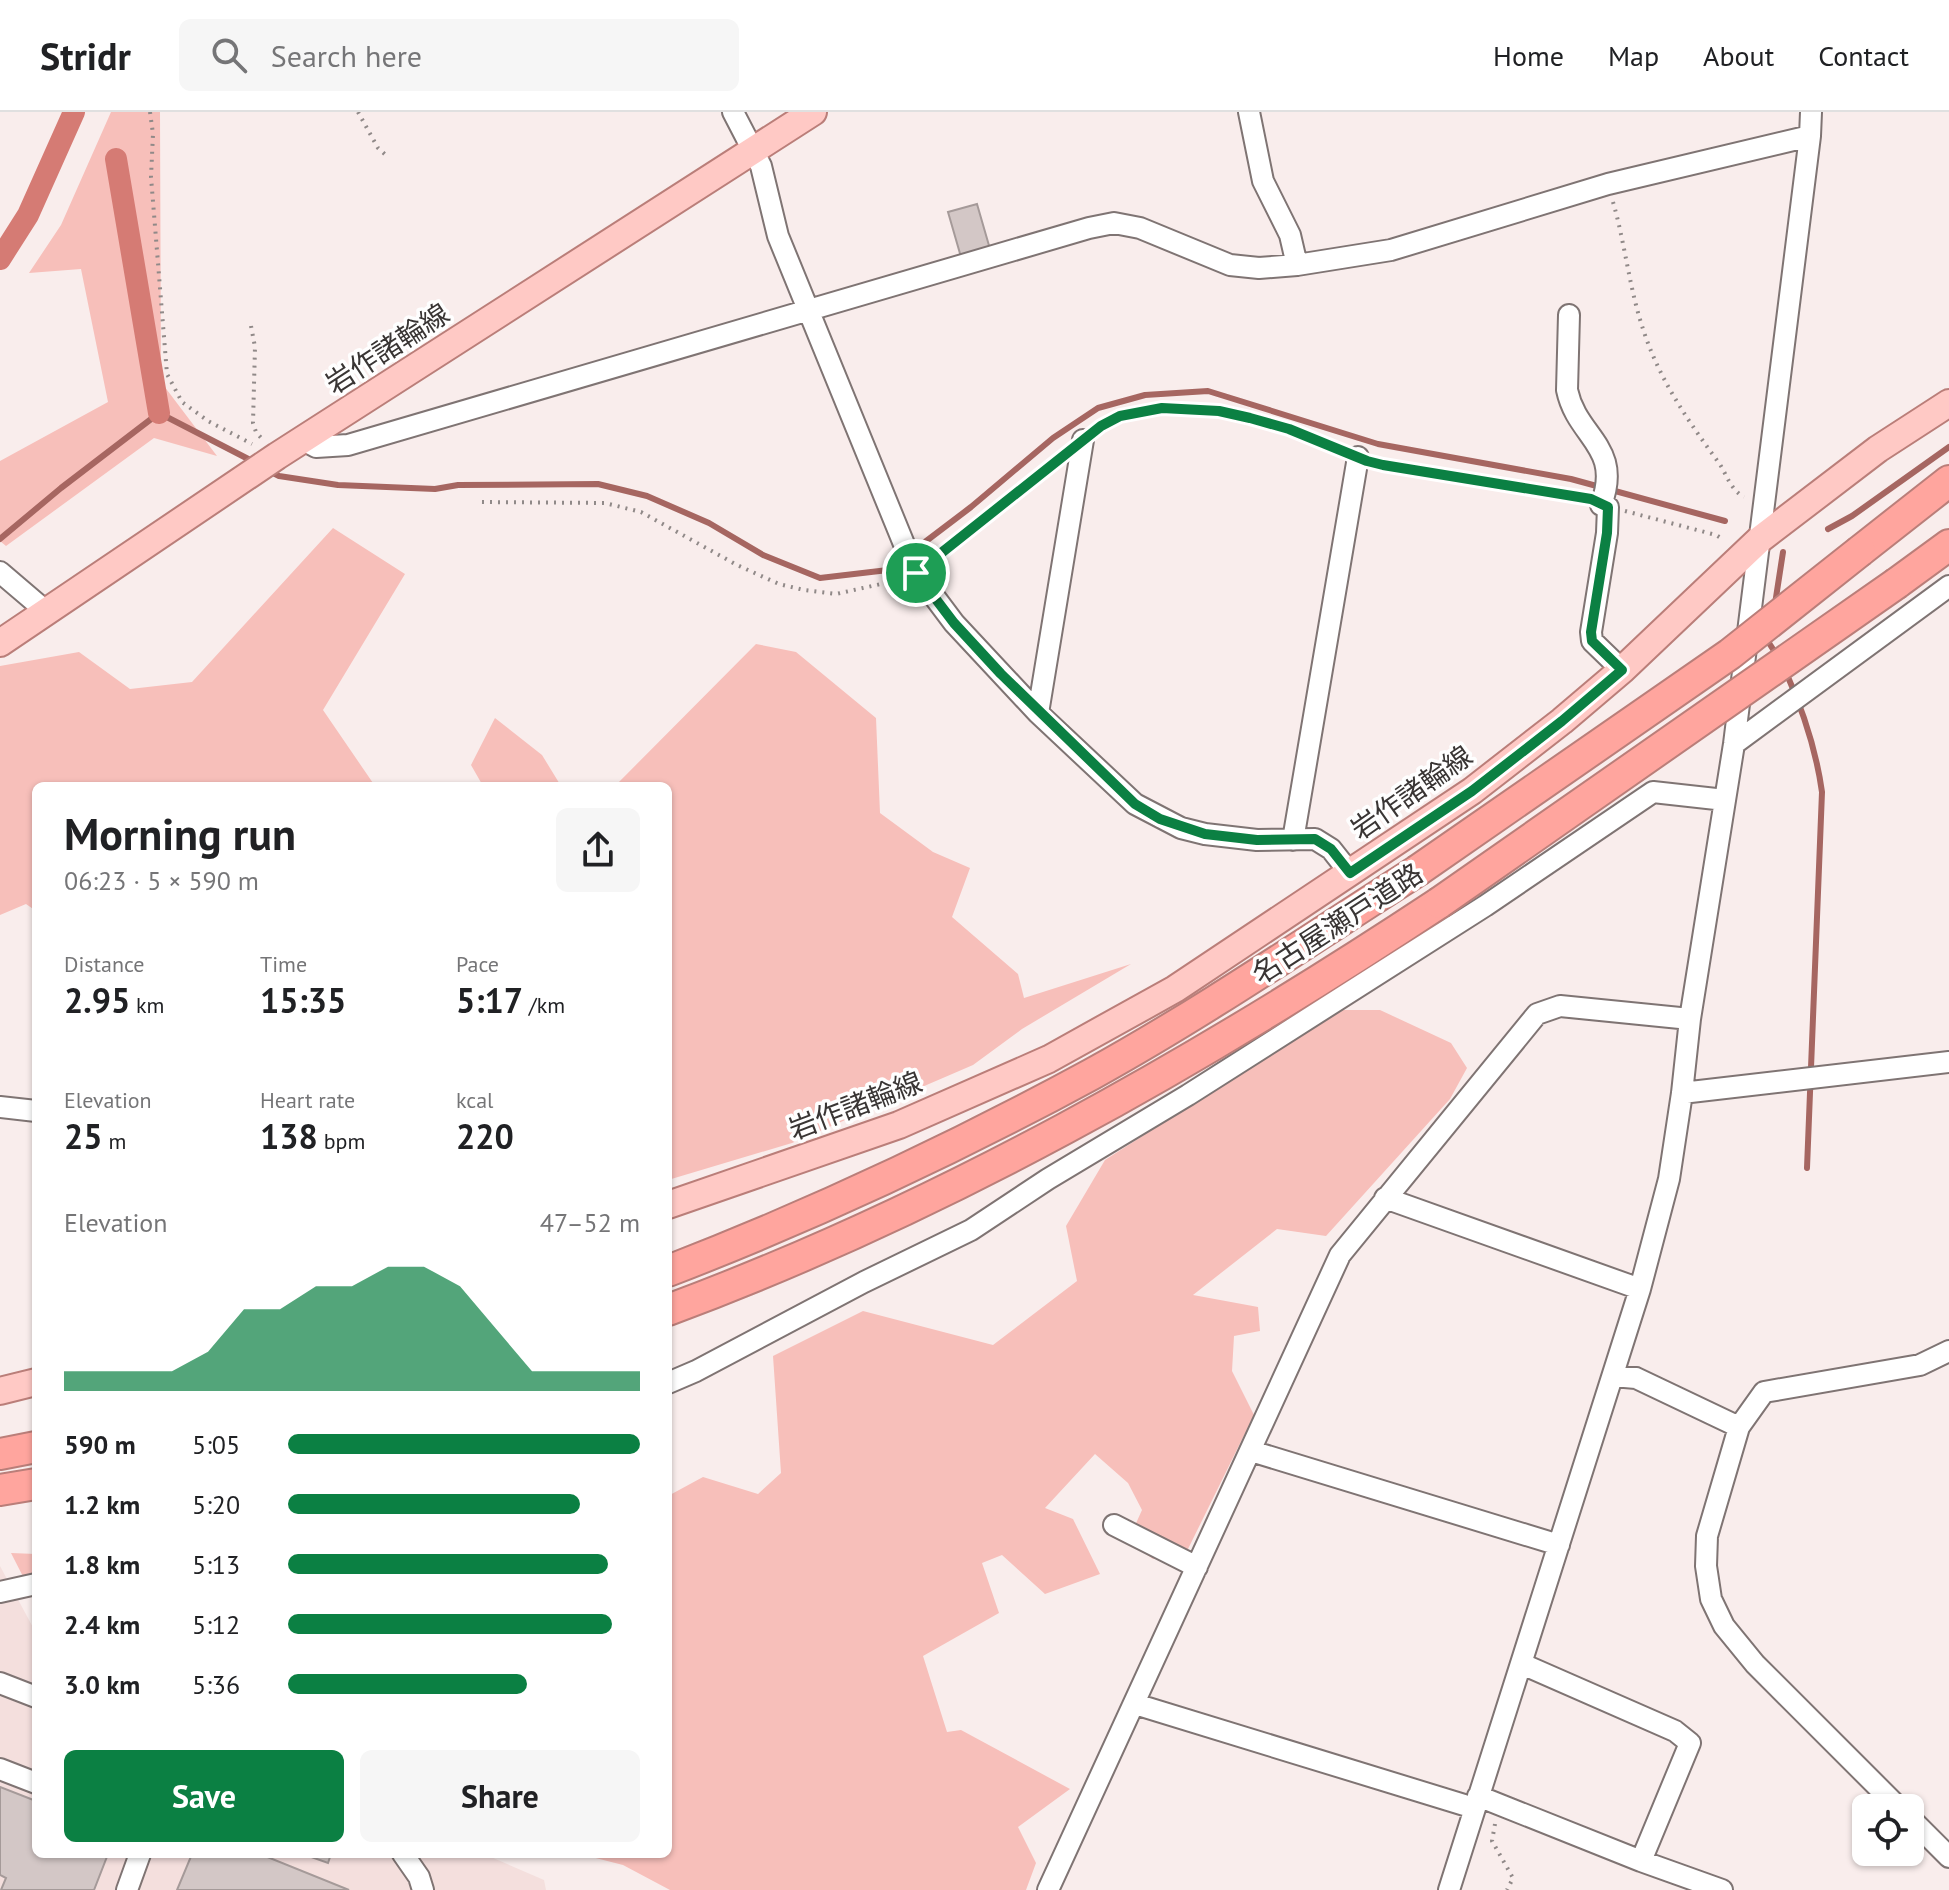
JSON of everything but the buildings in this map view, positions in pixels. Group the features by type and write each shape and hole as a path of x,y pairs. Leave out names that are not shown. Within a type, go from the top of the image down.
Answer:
{"highway":[{"name":"名古屋瀬戸道路","path":"672,1269 820,1209 1093,1073 1251,979 1417,871 1730,654 1949,481"},
{"name":"名古屋瀬戸道路","path":"672,1308 837,1241 974,1174 1096,1110 1287,1000 1439,903 1949,545"},
{"path":"0,1454 32,1448"},
{"path":"0,1490 32,1485"}],"main road":[{"name":"岩作諸輪線","path":"0,643 287,449 813,112"},
{"name":"岩作諸輪線","path":"672,1204 899,1125 1049,1059 1175,989 1472,791 1622,670 1759,540 1878,449 1949,403"},
{"path":"0,1391 32,1383"}],"street":[{"path":"733,112 761,166 778,236 916,573 954,623 1038,713 1135,804 1160,819 1205,834 1257,840 1315,839 1323,843 1350,873"},
{"path":"1249,112 1263,181 1290,235 1297,265"},
{"path":"1449,1890 1640,1289 1669,1179 1690,1019 1734,744 1811,112"},
{"path":"287,449 348,445 1089,228 1114,223 1140,228 1230,265 1259,268 1297,265 1391,250 1608,184 1810,136"},
{"path":"1569,315 1567,390 1570,401 1605,459 1608,476 1604,504 1607,533 1592,641 1622,670"},
{"path":"1038,713 1083,440"},
{"path":"1293,840 1358,457"},
{"path":"0,572 48,613"},
{"path":"1734,744 1949,586"},
{"path":"672,1381 971,1230 1485,906 1653,792 1725,800"},
{"path":"1048,1890 1340,1255 1537,1014 1560,1006 1690,1019"},
{"path":"1682,1093 1949,1062"},
{"path":"0,1107 32,1111"},
{"path":"1385,1198 1640,1289"},
{"path":"1885,1794 1755,1664 1724,1626 1711,1599 1706,1566 1707,1536 1739,1427 1764,1392 1920,1365 1949,1351"},
{"path":"1613,1376 1636,1378 1739,1427"},
{"path":"1251,1451 1559,1545"},
{"path":"1114,1525 1197,1567"},
{"path":"0,1592 32,1585"},
{"path":"1522,1664 1675,1731 1690,1743 1641,1861"},
{"path":"0,1683 32,1695"},
{"path":"1135,1704 1476,1802 1498,1805 1722,1890"},
{"path":"0,1769 32,1781"},
{"path":"1924,1832 1949,1857"},
{"path":"127,1890 139,1858"},
{"path":"406,1858 423,1890"}],"path":[{"path":"150,112 153,134 151,177 167,374 182,402 208,421 252,444"},
{"path":"358,112 378,148 388,157"},
{"path":"1608,184 1643,329 1654,356 1676,402 1734,491 1744,497"},
{"path":"251,326 255,347 253,423 259,438 287,449"},
{"path":"482,502 605,503 641,512 737,565 779,584 836,594 858,591 916,573 1083,440 1120,416 1162,408 1193,408 1250,418 1289,429 1383,465 1591,499 1716,535 1724,540"},
{"path":"1498,1805 1492,1841 1513,1878 1507,1890"}],"shaded area":[{"path":"111,112 160,112 161,382 217,456 154,438 6,546 0,541 0,461 108,402 81,269 29,273 61,225"},
{"path":"333,528 405,574 323,710 372,782 32,782 32,908 26,904 0,915 0,666 79,652 130,689 192,682"},
{"path":"756,644 796,652 876,718 880,813 933,852 970,868 952,917 1018,974 1024,998 1131,964 1022,1029 973,1065 792,1143 672,1179 672,782 619,782"},
{"path":"495,718 542,755 559,782 481,782 471,765"},
{"path":"1339,1010 1380,1010 1451,1043 1467,1068 1450,1099 1326,1236 1277,1229 1193,1295 1258,1307 1260,1331 1234,1336 1232,1371 1254,1415 1188,1549 1153,1559 1128,1541 1142,1510 1128,1483 1095,1454 1045,1508 1073,1519 1100,1574 1045,1594 1002,1555 982,1563 999,1613 923,1656 947,1732 961,1730 1070,1789 1018,1827 1036,1863 1026,1890 670,1890 623,1865 596,1858 672,1858 672,1494 703,1477 758,1494 781,1473 773,1356 863,1311 993,1345 1077,1281 1066,1226 1105,1160"},
{"path":"11,1553 32,1554 32,1594"},
{"path":"0,1566 32,1626 32,1858 493,1858 544,1880 546,1890 0,1890"}],"waterway":[{"path":"0,259 28,215 74,112"},
{"path":"116,159 159,413"},
{"path":"269,471 279,476 338,485 435,489 458,485 598,484 647,496 709,523 763,555 820,578 888,570 971,507 1053,438 1098,408 1145,395 1208,391 1378,444 1571,479 1725,521"},
{"path":"0,539 159,413 256,463"},
{"path":"1828,529 1852,516 1949,447"},
{"path":"1775,604 1783,552"},
{"path":"1770,635 1769,643 1778,657"},
{"path":"1785,670 1808,730 1822,792 1807,1168"}],"route":[{"path":"1162,408 1219,411 1289,429 1383,465 1591,499 1608,507 1607,533 1591,632 1592,641 1622,670 1472,791 1350,873 1331,849 1315,839 1257,840 1205,834 1160,819 1135,804 1001,674 954,623 916,573 1101,426 1120,416 1162,408"}]}
